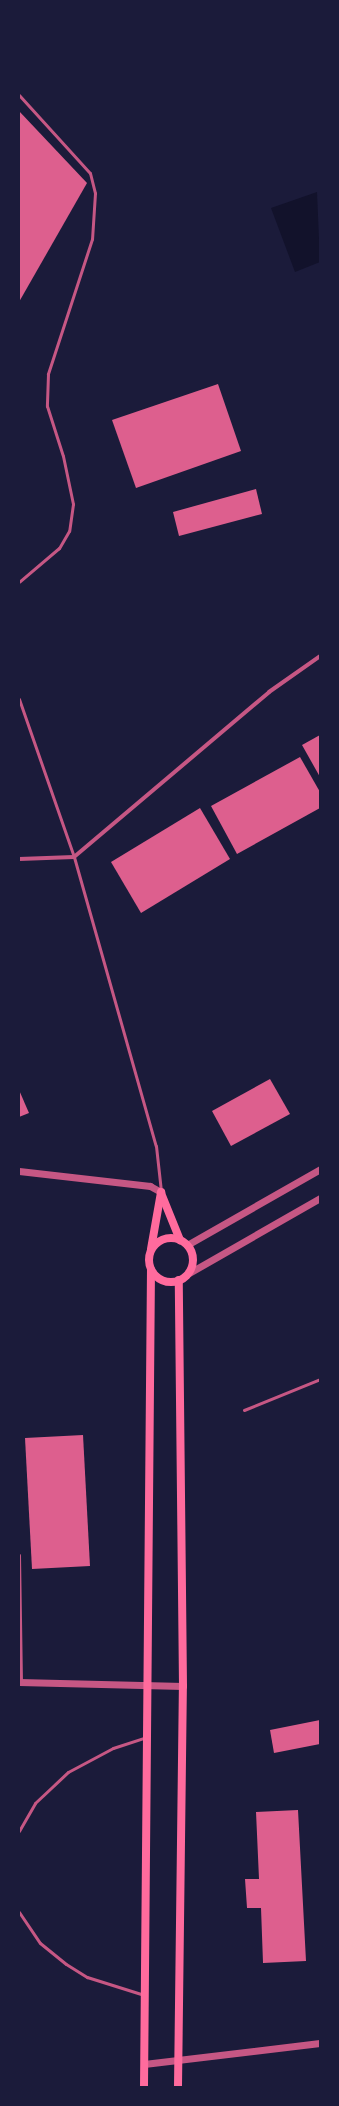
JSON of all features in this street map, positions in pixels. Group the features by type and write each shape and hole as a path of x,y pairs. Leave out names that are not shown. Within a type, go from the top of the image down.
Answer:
{"main road":[{"path":"151,1270 162,1280 179,1280 189,1273 193,1259 187,1245 180,1240 160,1192"},
{"path":"144,2087 149,1736 151,1249 160,1192"},
{"path":"151,1249 161,1240 180,1240"},
{"path":"178,2087 183,1686 179,1280"}],"street":[{"path":"19,859 74,857 270,692 320,656"},
{"path":"187,1245 320,1169"},
{"path":"19,1171 150,1186 160,1192"},
{"path":"189,1273 320,1198"},
{"path":"20,1682 183,1686"},
{"path":"144,2064 320,2043"}],"lane":[{"path":"19,95 90,173 95,193 92,239 48,374 47,406 63,456 73,504 69,531 59,548 19,582"},
{"path":"19,699 74,857 156,1146 160,1192"},
{"path":"244,1410 320,1379"},
{"path":"19,1555 20,1682"},
{"path":"19,1832 35,1803 68,1772 113,1748 149,1736"},
{"path":"19,1912 40,1943 66,1964 87,1977 146,1995"}],"shaded area":[{"path":"317,192 320,262 295,272 271,208"}],"building":[{"path":"19,111 87,183 19,302"},
{"path":"218,384 241,451 136,488 112,420"},
{"path":"256,489 262,514 179,536 173,512"},
{"path":"320,735 320,777 302,745"},
{"path":"300,757 320,792 320,808 237,854 211,806"},
{"path":"200,808 230,859 141,913 111,862"},
{"path":"270,1079 290,1114 231,1146 212,1111"},
{"path":"19,1090 29,1113 19,1117"},
{"path":"83,1435 90,1566 32,1569 25,1438"},
{"path":"320,1720 320,1744 274,1753 270,1730"},
{"path":"298,1810 306,1961 263,1963 261,1908 247,1908 245,1879 259,1879 256,1812"}]}
